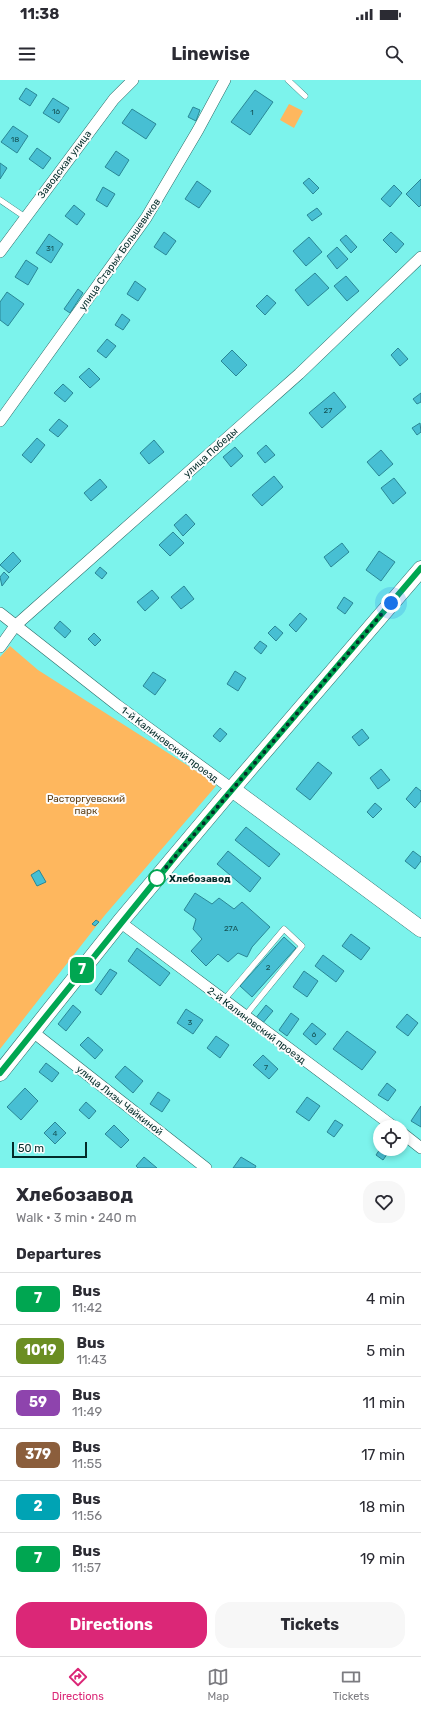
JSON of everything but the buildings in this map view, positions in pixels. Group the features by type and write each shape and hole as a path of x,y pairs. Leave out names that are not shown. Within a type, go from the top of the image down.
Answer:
{"street":[{"name":"Заводская улица","path":"0,252 114,99 133,80"},
{"name":"улица Старых Большевиков","path":"0,421 146,218 226,80"},
{"name":"улица Победы","path":"0,647 15,626 299,374 421,257"},
{"path":"0,1073 120,922 421,568"},
{"name":"1-й Калиновский проезд","path":"0,613 117,705 421,929"},
{"name":"2-й Калиновский проезд","path":"120,922 385,1120"},
{"name":"улица Лизы Чайкиной","path":"34,1032 206,1168"},
{"path":"409,1139 421,1148"}],"lane":[{"path":"288,80 305,96"},
{"path":"0,200 25,217"},
{"path":"224,1000 284,930 302,946 245,1016"}],"green space":[{"path":"289,104 303,111 294,128 280,120"},
{"name":"Расторгуевский парк","path":"10,646 38,670 212,781 216,786 105,915 0,1049 0,657"}],"bus line":[{"name":"7","path":"0,1073 120,922 421,568"}],"place":[{"name":"Хлебозавод","path":"157,878"}],"route":[{"path":"157,878 391,603"}]}
